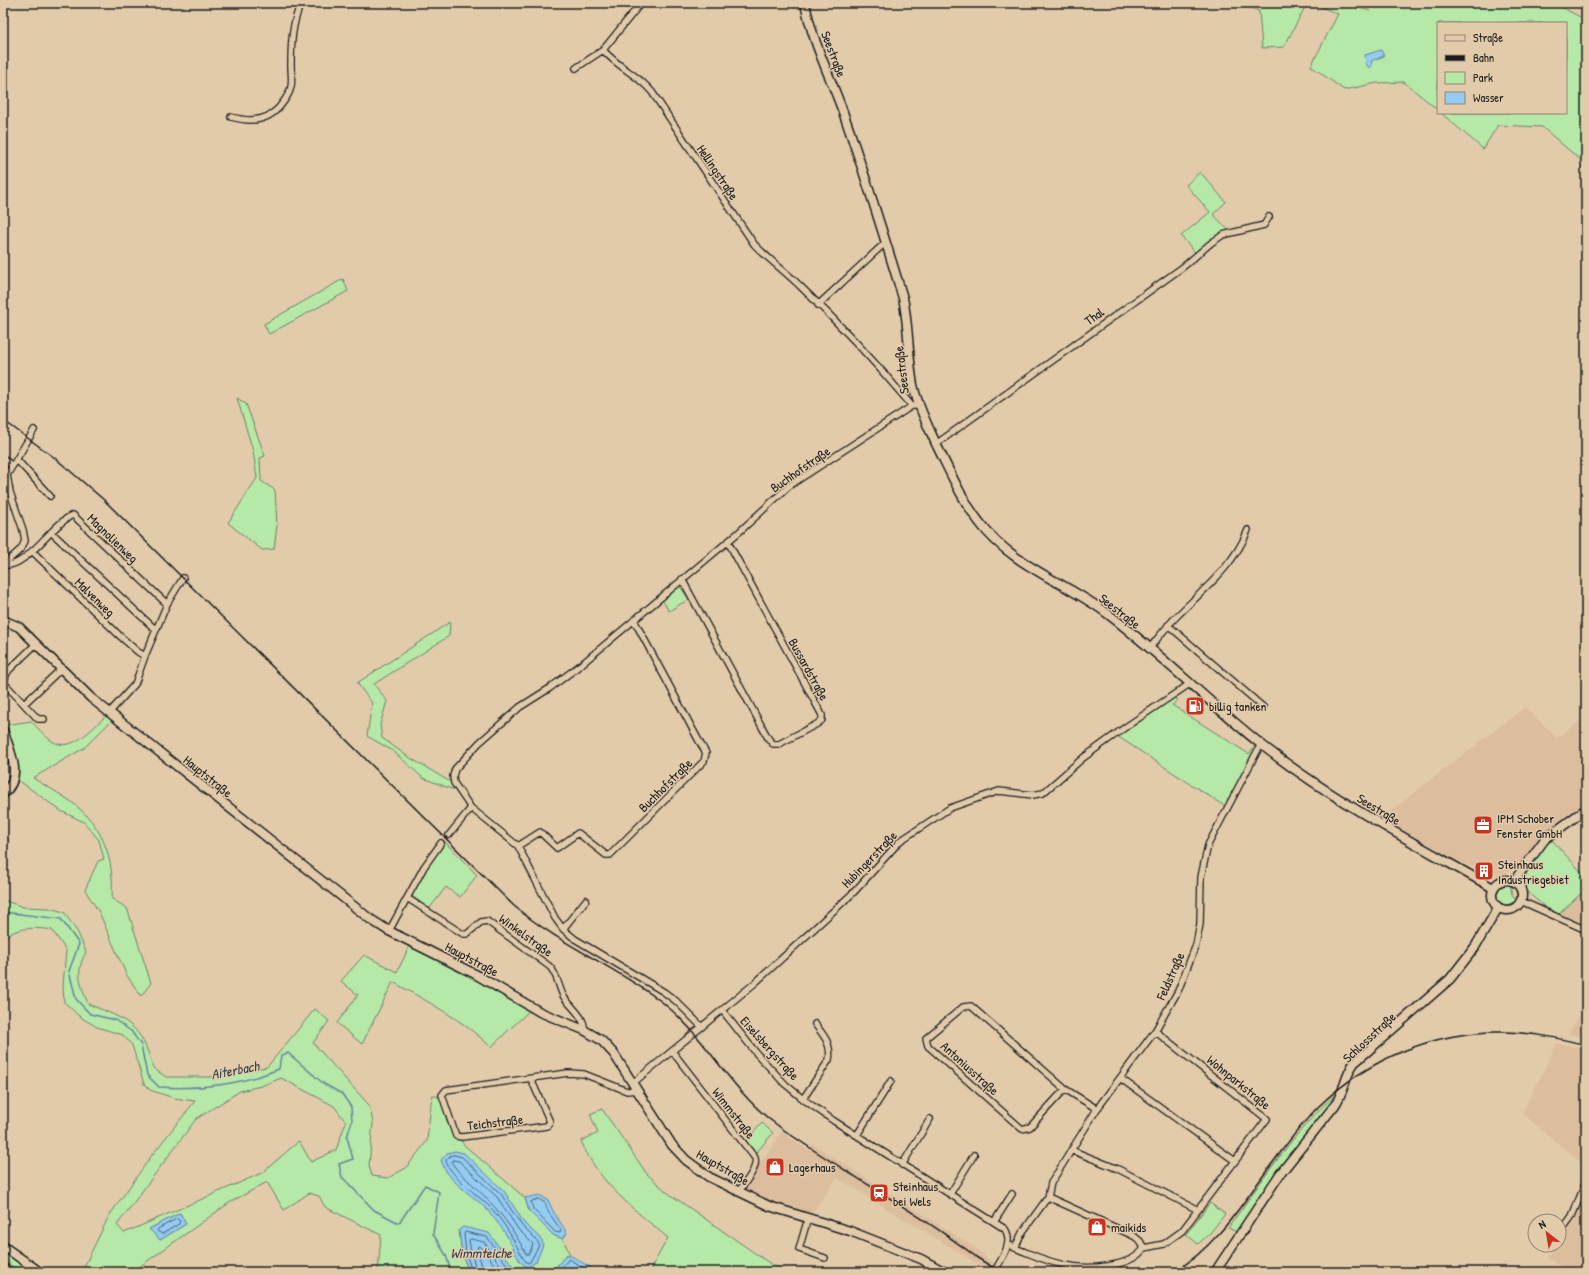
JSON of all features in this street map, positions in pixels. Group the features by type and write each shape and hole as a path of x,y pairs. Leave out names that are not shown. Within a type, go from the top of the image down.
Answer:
{"highway":[{"path":"3,1269 7,1272"}],"street":[{"path":"231,117 244,120 259,120 271,116 280,107 291,90 291,43 297,14 302,3"},
{"path":"576,68 603,50 641,3"},
{"name":"Seestraße","path":"805,3 813,37 848,128 886,242 908,318 915,406 967,505 980,524 992,537 1028,565 1108,614 1261,744 1288,765 1360,812 1494,888"},
{"name":"Hellingstraße","path":"603,50 612,61 639,79 652,92 754,244 818,305 915,406"},
{"name":"Thal","path":"936,444 1183,267 1211,242 1223,235 1264,225 1269,217"},
{"path":"818,305 886,242"},
{"name":"Buchhofstraße","path":"702,1027 676,1001 575,939 563,929 549,908 537,880 518,846 470,808 456,788 453,779 454,772 464,759 520,707 558,682 634,620 728,542 789,486 915,406"},
{"path":"3,565 21,549 25,541 23,530 8,485 7,475 34,430"},
{"path":"3,458 12,466"},
{"path":"17,460 50,496"},
{"name":"Magnolienweg","path":"3,565 8,566 19,561 70,516 75,516 167,604"},
{"path":"1149,649 1168,625 1214,582 1244,542 1248,530"},
{"path":"51,532 156,630"},
{"name":"Bussardstraße","path":"682,579 768,738 773,744 779,744 822,720 822,715 728,542"},
{"name":"Malvenweg","path":"32,551 120,636 138,652 145,656"},
{"path":"109,713 132,689 167,604 183,578"},
{"name":"Hauptstraße","path":"3,620 16,625 83,691 109,713 358,910 389,931 476,974 540,1012 584,1030 607,1046 672,1145 686,1160 709,1176 769,1206 886,1245 921,1259 945,1272"},
{"name":"Buchhofstraße","path":"518,846 540,832 558,848 578,833 606,854 610,855 704,761 706,753 634,620"},
{"path":"1168,625 1263,707"},
{"path":"36,644 9,670 4,681 38,719 44,719"},
{"path":"24,704 61,669"},
{"name":"Hubingerstraße","path":"635,1087 672,1051 755,983 854,892 900,841 950,808 999,791 1033,795 1043,793 1083,758 1191,683"},
{"path":"3,730 15,771 12,783 3,794"},
{"name":"Feldstraße","path":"1015,1248 1022,1233 1048,1197 1051,1183 1097,1109 1155,1031 1178,991 1196,945 1200,924 1201,877 1208,845 1261,744"},
{"path":"449,835 470,808"},
{"path":"1514,881 1545,839 1586,809"},
{"path":"389,931 427,862 441,843"},
{"path":"1505,880 1514,881 1521,888 1521,901 1518,906 1509,910 1498,908 1492,896 1496,884 1505,880"},
{"name":"Winkelstraße","path":"407,898 463,934 468,934 481,922 487,921 544,961 555,973 563,995 583,1023 584,1030"},
{"path":"563,929 586,900"},
{"path":"1521,901 1586,930"},
{"name":"Schlossstraße","path":"1215,1272 1280,1174 1335,1105 1354,1064 1450,978 1475,947 1498,908"},
{"name":"Antoniusstraße","path":"1065,1089 1030,1127 1022,1129 928,1046 926,1038 963,1007 971,1006 1065,1089 1097,1109"},
{"name":"Eiselsbergstraße","path":"722,1010 772,1070 803,1099 902,1165 994,1222 1007,1232 1008,1245"},
{"name":"Eiselsbergstraße","path":"803,1099 829,1060 831,1052 829,1042 815,1024"},
{"name":"Wohnparkstraße","path":"1144,1248 1158,1246 1176,1236 1198,1210 1267,1119 1155,1031"},
{"name":"Wimmstraße","path":"672,1051 755,1158 755,1168 739,1191"},
{"name":"Teichstraße","path":"531,1079 550,1122 547,1126 462,1137 456,1136 442,1095 446,1090 568,1073 584,1074 628,1091 635,1087"},
{"path":"1120,1078 1235,1161"},
{"path":"856,1135 891,1081"},
{"path":"902,1165 930,1119"},
{"path":"1071,1150 1118,1169 1198,1210"},
{"path":"950,1194 974,1155"},
{"path":"1567,1223 1572,1216 1586,1182"},
{"path":"994,1222 1012,1194"},
{"path":"994,1272 1008,1245 1051,1262 1083,1267 1112,1265 1126,1261 1138,1256 1144,1248 1140,1241 1134,1236 1048,1197"},
{"path":"808,1218 799,1249 825,1258"},
{"path":"3,1246 40,1272"}],"shaded area":[{"path":"1525,707 1557,738 1586,716 1586,805 1560,823 1541,839 1516,866 1504,875 1492,874 1457,861 1380,819"},
{"path":"1586,889 1586,927 1559,914"},
{"path":"1586,1006 1586,1038 1568,1034"},
{"path":"1557,1043 1586,1049 1586,1167 1522,1113"},
{"path":"782,1132 809,1151 813,1144 976,1248 995,1265 991,1271 837,1178 811,1215 769,1203 746,1192 745,1185"},
{"path":"1586,1179 1586,1272 1569,1272 1548,1258 1551,1253 1567,1253 1567,1218 1573,1210 1580,1183"}],"green space":[{"path":"1237,3 1307,3 1284,47 1262,48 1259,11"},
{"path":"1312,3 1343,3 1370,11 1378,3 1553,3 1586,20 1586,172 1582,168 1584,163 1542,127 1498,125 1483,149 1442,114 1567,114 1567,22 1437,22 1437,109 1404,82 1377,83 1344,90 1311,66 1338,14"},
{"path":"1200,172 1226,202 1213,214 1231,233 1215,241 1199,257 1181,236 1210,212 1186,185"},
{"path":"343,279 348,291 269,334 264,324"},
{"path":"237,398 246,404 265,456 260,458 261,481 275,490 277,526 274,549 262,550 228,523 257,478 253,451"},
{"path":"678,584 689,599 669,611 661,598"},
{"path":"450,622 449,636 374,684 387,701 380,725 382,738 407,756 452,783 457,791 423,778 393,751 367,736 372,703 357,683"},
{"path":"1174,696 1178,700 1172,705 1249,754 1255,745 1262,750 1229,809 1117,736"},
{"path":"106,716 112,720 84,748 33,778 76,805 90,819 103,840 112,874 112,899 127,908 151,983 141,996 126,974 99,912 85,890 98,861 104,859 99,840 84,822 61,811 18,780 19,768 5,725 31,721 52,741 59,744 67,744 74,742 88,733"},
{"path":"3,828 9,840 3,855"},
{"path":"442,839 477,875 460,897 446,887 429,909 407,892 431,852"},
{"path":"1551,839 1586,877 1586,889 1559,914 1546,908 1525,890 1526,874 1531,862"},
{"path":"1506,883 1510,884 1512,894 1516,901 1507,905 1500,903 1496,896 1500,886"},
{"path":"3,900 23,907 49,908 64,912 78,933 86,952 81,966 80,978 88,1004 123,1020 131,1026 138,1033 143,1042 153,1068 166,1077 210,1077 267,1067 315,1009 329,1021 313,1043 369,1105 373,1122 369,1166 372,1176 388,1178 406,1168 427,1141 432,1095 442,1098 453,1135 460,1139 464,1145 525,1198 529,1211 553,1235 563,1239 570,1255 566,1255 556,1267 557,1272 517,1272 459,1230 462,1254 469,1272 378,1272 381,1235 325,1207 319,1196 309,1193 284,1210 267,1182 229,1203 132,1272 84,1272 85,1265 109,1216 152,1155 195,1101 174,1098 150,1090 144,1084 132,1045 123,1035 97,1027 80,1017 64,1002 63,986 66,950 52,930 39,928 26,929 14,932 3,938","holes":["281,1078 334,1106 346,1122 336,1150 311,1162 299,1141 262,1173 124,1233 117,1225 196,1119 240,1091 261,1086","180,1213 186,1224 160,1240 149,1229"]},
{"path":"410,945 431,952 530,1010 491,1047 456,1019 393,982 362,1044 337,1023 358,995 341,981 364,955 397,972"},
{"path":"1338,1092 1332,1103 1278,1170 1237,1232 1228,1228 1279,1157 1307,1123"},
{"path":"602,1109 647,1174 668,1193 772,1265 791,1272 649,1272 668,1238 630,1206 607,1183 597,1170 581,1141 598,1133 590,1114"},
{"path":"762,1123 773,1133 756,1153 746,1141"},
{"path":"1210,1203 1225,1214 1210,1233 1198,1244 1186,1234"},
{"path":"3,1249 35,1272 21,1271 11,1265 3,1259"}],"water":[{"path":"1381,50 1384,56 1371,61 1372,66 1369,68 1366,64 1365,55"},
{"name":"Wimmteiche","path":"455,1151 464,1153 504,1191 525,1224 542,1240 543,1245 536,1262 528,1267 521,1263 505,1233 489,1212 449,1175 441,1160 447,1153"},
{"name":"Wimmteiche","path":"539,1195 548,1200 567,1233 563,1239 553,1235 529,1211 525,1198"},
{"path":"180,1213 186,1224 160,1240 149,1229"},
{"name":"Wimmteiche","path":"463,1227 489,1233 517,1272 469,1272 462,1254 459,1230"},
{"path":"566,1255 570,1255 598,1272 557,1272 556,1267"}],"waterway":[{"name":"Aiterbach","path":"3,912 61,919 79,944 69,971 76,999 90,1014 115,1020 131,1031 141,1045 147,1075 159,1087 205,1087 250,1079 279,1069 281,1055 288,1053 324,1084 342,1094 351,1107 352,1121 347,1137 353,1159 339,1164 342,1177 374,1210 399,1223 425,1185 439,1192 433,1234 446,1255 451,1272"}],"railway":[{"path":"3,420 55,458 104,500 513,905 549,932 625,977 662,1002 691,1029 740,1090 753,1105 768,1118 817,1153 898,1203 979,1259"},
{"path":"1174,1272 1189,1262 1216,1237 1239,1209 1294,1135 1319,1106 1338,1089 1359,1074 1403,1051 1427,1043 1477,1033 1502,1032 1534,1034 1586,1045"},
{"path":"976,1257 1000,1272"}],"place":[{"name":"billig tanken","path":"1195,706"},
{"name":"IPM Schober Fenster GmbH","path":"1483,825"},
{"name":"Steinhaus Industriegebiet","path":"1484,871"},
{"name":"Lagerhaus","path":"775,1167"},
{"name":"Steinhaus bei Wels","path":"879,1193"},
{"name":"maikids","path":"1097,1227"}]}
